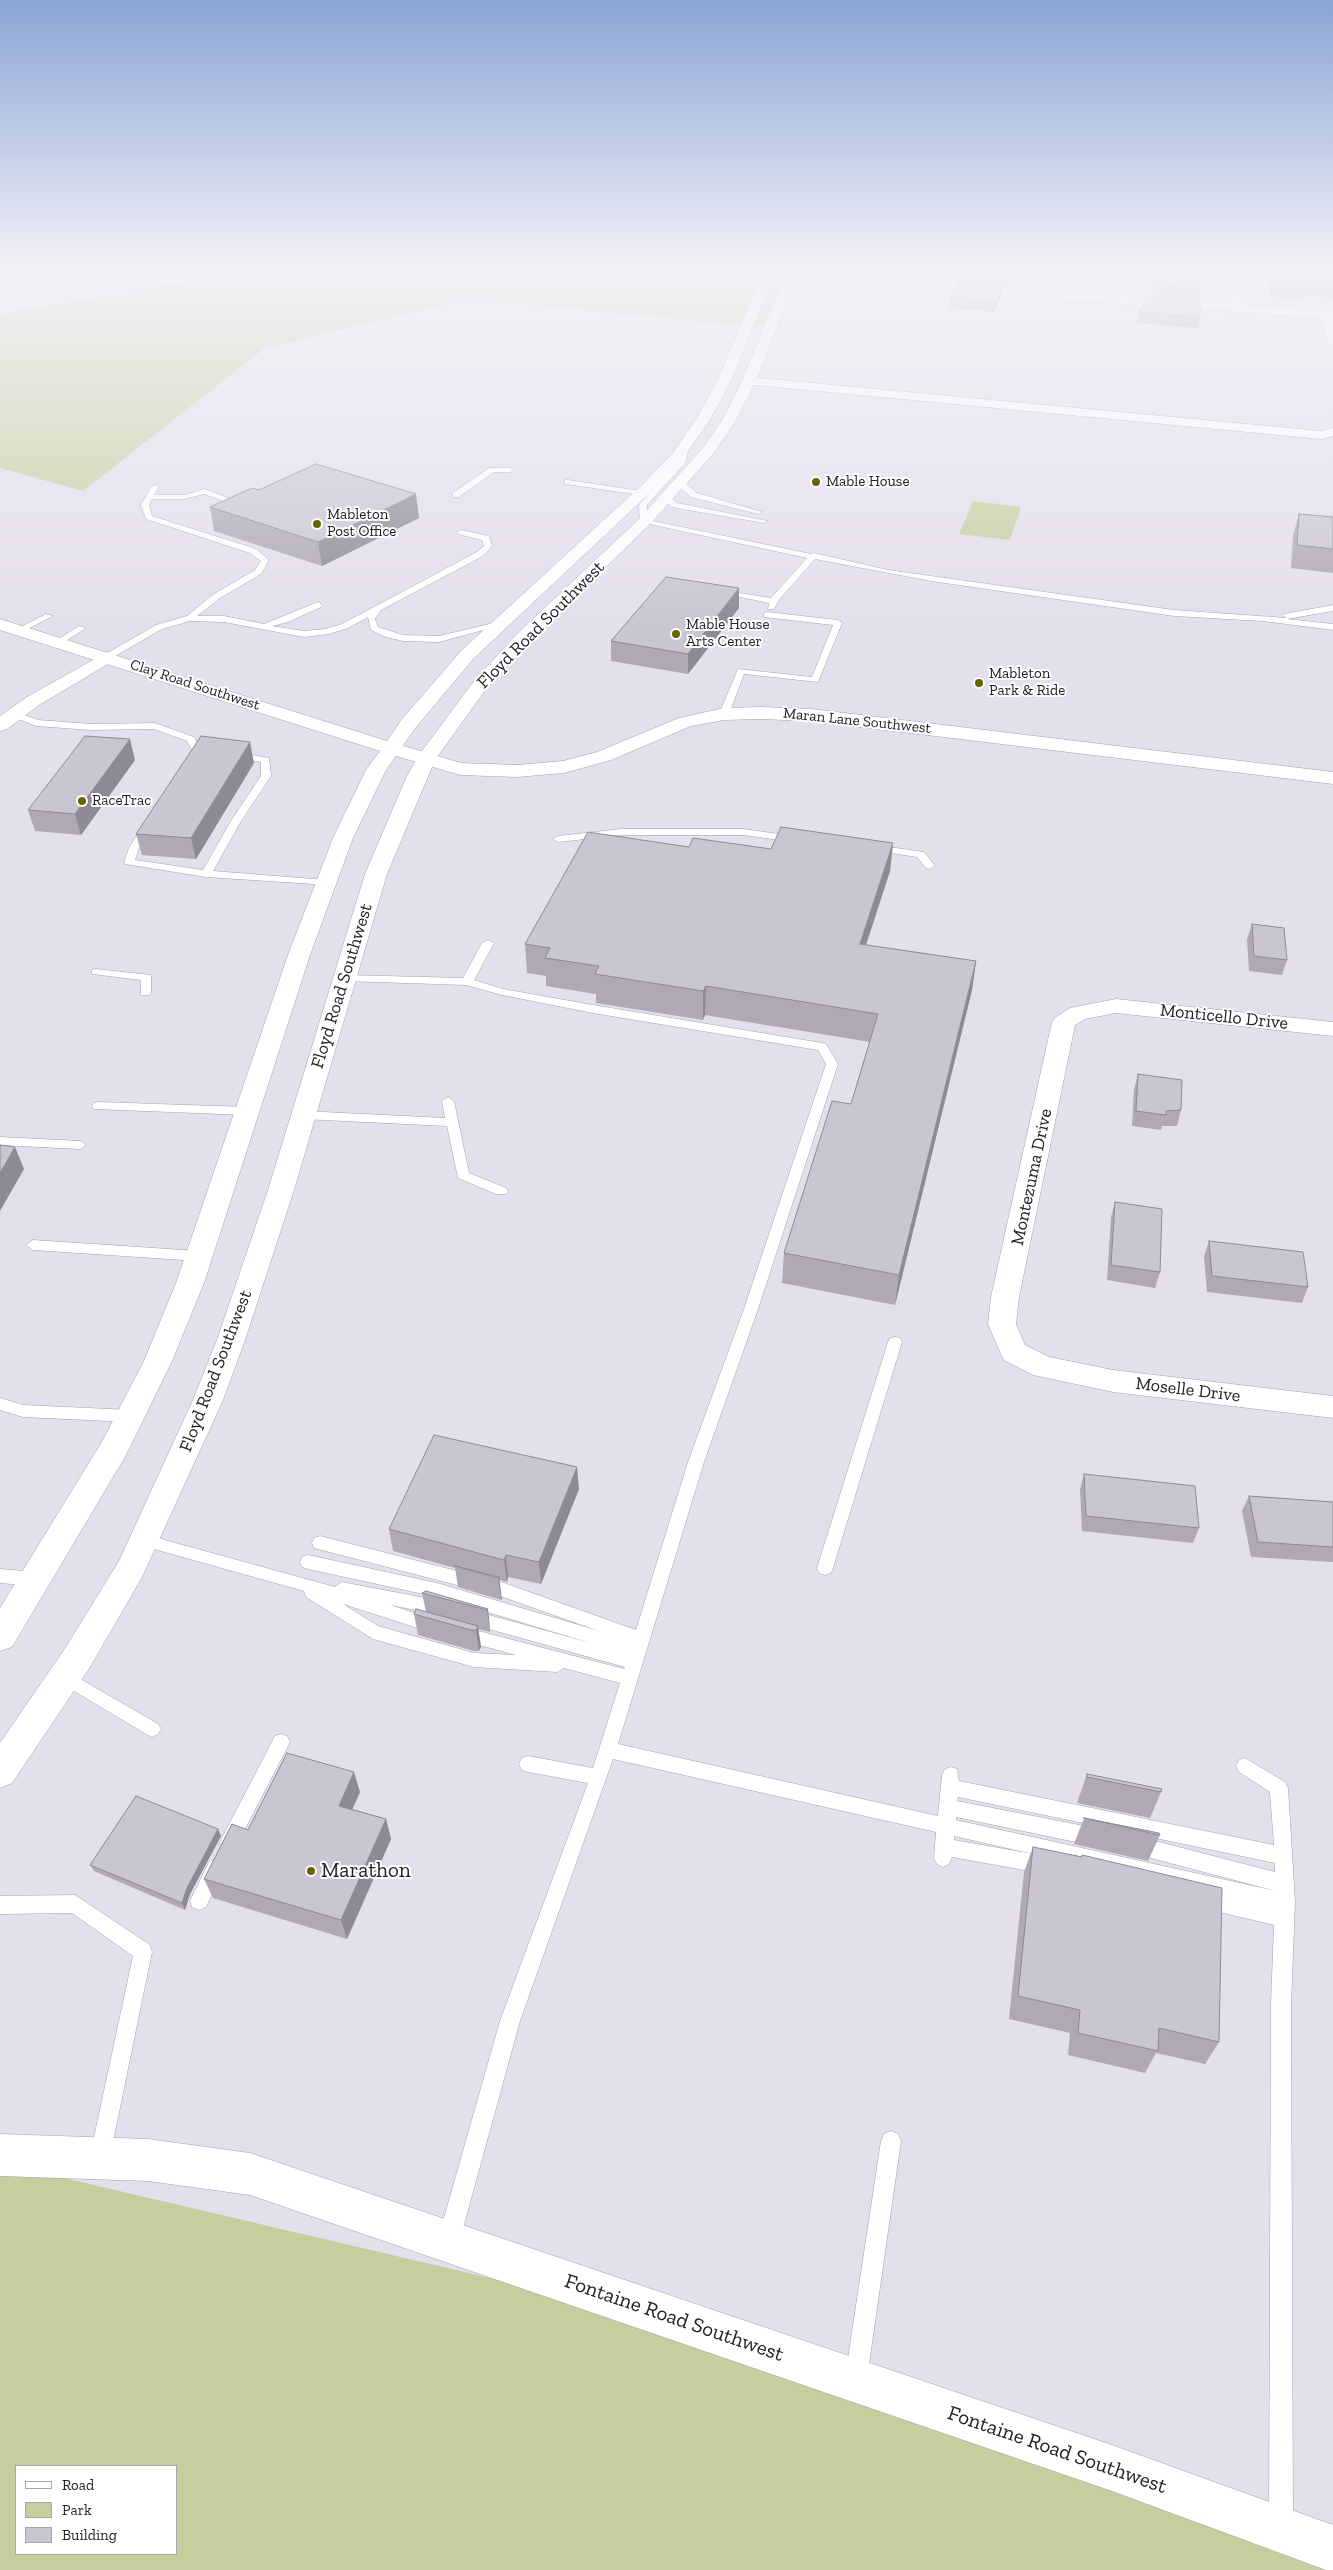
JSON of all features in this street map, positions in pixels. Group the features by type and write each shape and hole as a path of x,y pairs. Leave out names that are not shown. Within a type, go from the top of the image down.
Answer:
{"main road":[{"name":"Floyd Road Southwest","path":"0,1637 115,1447 158,1361 199,1256 299,955 343,838 390,748 468,654 641,493 685,445 704,418 719,390"},
{"name":"Floyd Road Southwest","path":"0,1772 65,1677 131,1568 208,1400 232,1340 376,874 426,759 480,685 523,638 681,484 719,436 744,390"},
{"path":"842,390 1321,436 1333,432"},
{"name":"Clay Road Southwest","path":"0,624 390,748"},
{"path":"7,720 107,657"},
{"name":"Maran Lane Southwest","path":"390,748 460,768 489,771 564,767 604,756 686,722 724,714 761,712 811,715 1333,778"},
{"name":"Monticello Drive","path":"1116,1006 1333,1029"},
{"name":"Montezuma Drive","path":"1043,1367 1014,1352 1002,1324 1005,1297 1064,1022 1078,1013 1116,1006"},
{"name":"Moselle Drive","path":"1043,1367 1113,1381 1333,1407"},
{"name":"Fontaine Road Southwest","path":"0,2155 148,2160 250,2174 1112,2468 1333,2549"}],"lane":[{"path":"685,445 682,462 643,505 644,522 814,555 888,572 1174,613 1275,619 1333,627"},
{"path":"456,495 492,470 510,470"},
{"path":"568,482 641,493"},
{"path":"668,497 674,505 764,521 758,512 694,495 681,484"},
{"path":"155,487 144,506 149,517 254,551 265,560 258,572 217,596 196,611 190,618"},
{"path":"149,497 184,497 205,491 226,500 246,503"},
{"path":"107,657 159,627 190,618 224,619 264,625 292,632 326,632 345,626 480,554 488,546 486,538 462,532"},
{"path":"724,714 741,671 815,680 838,623 767,616 774,601 814,555"},
{"path":"711,590 774,601"},
{"path":"264,625 285,620 318,605"},
{"path":"378,608 371,618 374,628 389,635 403,638 435,639 498,625"},
{"path":"1275,619 1333,608"},
{"path":"19,630 49,616"},
{"path":"58,642 82,628"},
{"path":"7,720 91,727 155,726 191,739 202,752 188,768"},
{"path":"206,874 236,821 266,776 266,760 222,753"},
{"path":"155,816 134,848 129,862 206,874 326,883"},
{"path":"558,839 621,832 733,832 802,840"},
{"path":"861,847 920,854 930,866"},
{"path":"467,982 488,943"},
{"path":"96,972 147,977 145,993"},
{"path":"345,978 467,982 502,992 593,1009 822,1048 832,1064 751,1309 701,1448 599,1777 510,2021 448,2240"},
{"path":"448,1101 463,1175 501,1191"},
{"path":"98,1106 247,1111"},
{"path":"303,1115 452,1122"},
{"path":"0,1141 80,1145"},
{"path":"33,1245 199,1256"},
{"path":"825,1568 895,1342"},
{"path":"0,1404 22,1411 131,1416"},
{"path":"143,1540 297,1582 423,1623 585,1667"},
{"path":"320,1542 504,1590 635,1657"},
{"path":"308,1562 499,1607 635,1657"},
{"path":"0,1576 36,1579"},
{"path":"297,1582 430,1604 635,1657"},
{"path":"297,1582 373,1632 474,1660 585,1667 635,1657"},
{"path":"65,1677 152,1730"},
{"path":"198,1900 281,1742"},
{"path":"608,1750 947,1815 1116,1841 1285,1901"},
{"path":"528,1764 599,1777"},
{"path":"1246,1766 1280,1788 1284,1856 1285,1901 1281,2014 1281,2530"},
{"path":"1284,1856 950,1781 943,1852 1072,1869 1147,1889 1285,1901"},
{"path":"947,1815 1285,1901"},
{"path":"0,1905 75,1904 143,1952 100,2158"},
{"path":"856,2381 891,2141"}],"green space":[{"path":"0,390 212,390 83,491 0,468"},
{"path":"973,501 1021,507 1010,540 959,534"},
{"path":"0,2163 784,2347 1333,2549 1333,2570 0,2570"}],"building":[{"path":"316,464 416,494 318,542 210,507 252,488 259,490"},
{"path":"1299,514 1333,517 1333,549 1297,545"},
{"path":"666,577 739,588 688,654 611,641"},
{"path":"85,736 130,739 75,814 28,810"},
{"path":"201,736 250,742 191,838 136,834"},
{"path":"781,827 893,843 860,944 976,961 899,1275 784,1253 832,1101 851,1104 878,1014 706,986 703,991 595,974 599,966 545,958 550,948 525,944 588,832 689,847 693,838 771,849"},
{"path":"1252,924 1284,928 1287,960 1254,956"},
{"path":"1138,1074 1182,1080 1181,1110 1166,1111 1166,1115 1136,1111"},
{"path":"0,1145 15,1147 0,1173"},
{"path":"1115,1202 1162,1209 1160,1272 1111,1265"},
{"path":"1209,1241 1303,1252 1308,1287 1212,1276"},
{"path":"434,1435 577,1467 539,1562 506,1555 504,1560 389,1529"},
{"path":"1084,1474 1195,1486 1199,1528 1086,1516"},
{"path":"1249,1496 1333,1502 1333,1547 1258,1542"},
{"path":"455,1566 499,1577 498,1578"},
{"path":"426,1591 488,1609 422,1593"},
{"path":"416,1609 478,1626 476,1630 471,1630 414,1614"},
{"name":"Marathon","path":"287,1753 354,1772 339,1806 386,1819 341,1920 204,1879 232,1824 248,1830"},
{"path":"1087,1774 1162,1789 1161,1792 1087,1777"},
{"path":"136,1796 218,1829 187,1888 182,1903 90,1865"},
{"path":"1084,1818 1159,1833 1160,1835"},
{"path":"1033,1847 1082,1857 1082,1855 1222,1888 1219,2042 1159,2028 1158,2051 1078,2033 1080,2010 1018,1996"}],"place":[{"name":"Mable House","path":"816,482"},
{"name":"Mableton Post Office","path":"317,524"},
{"name":"Mable House Arts Center","path":"676,634"},
{"name":"Mableton Park & Ride","path":"979,683"},
{"name":"RaceTrac","path":"82,801"},
{"name":"Marathon","path":"311,1871"}]}
